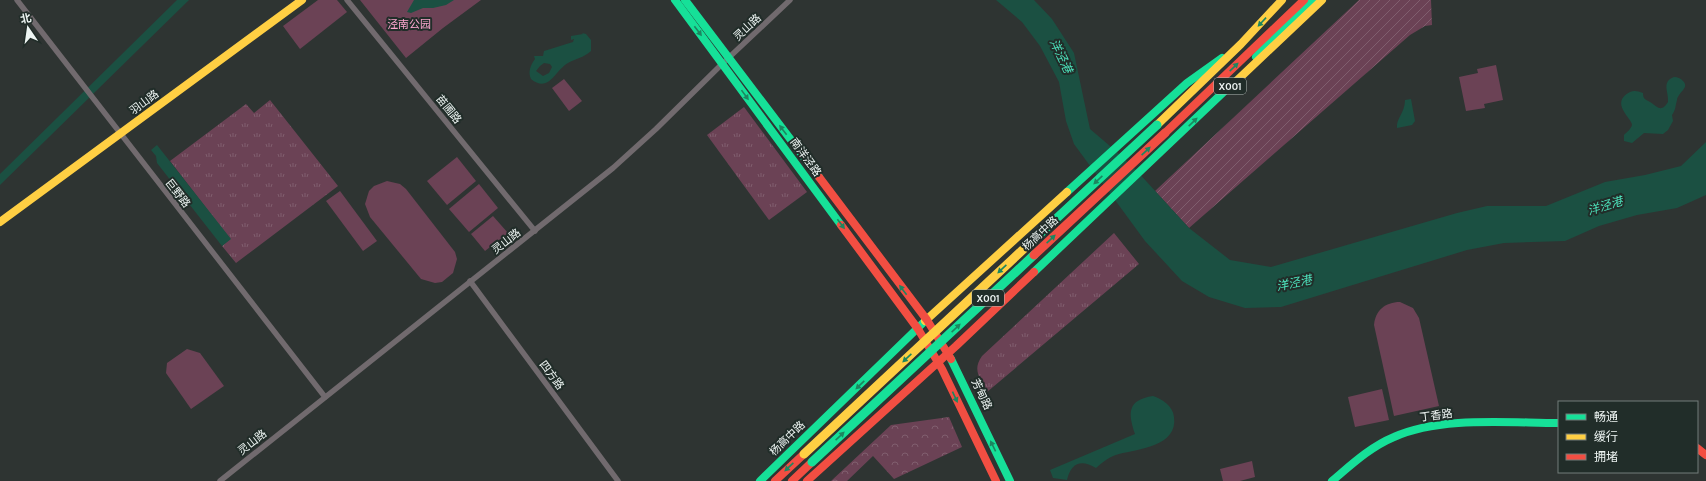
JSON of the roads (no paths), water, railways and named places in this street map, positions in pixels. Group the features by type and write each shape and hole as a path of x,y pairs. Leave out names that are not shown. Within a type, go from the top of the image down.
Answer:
{"main road":[{"name":"羽山路","path":"0,222 121,135 302,0"},
{"name":"南洋泾路","path":"675,0 726,61 927,320"},
{"name":"南洋泾路","path":"685,0 726,61 918,329"},
{"name":"杨高中路","path":"775,481 1157,125 1241,44 1282,0"},
{"name":"杨高中路","path":"792,481 1165,133 1304,0"},
{"name":"X001","path":"948,353 1229,88 1270,41 1312,0"},
{"path":"1229,88 1322,0"},
{"name":"杨高中路","path":"760,481 927,320 1125,138 1187,83 1241,44"},
{"name":"芳甸路","path":"927,320 948,353 1010,481"},
{"path":"918,329 996,481"},
{"path":"807,481 948,353"},
{"name":"丁香路","path":"1332,481 1358,458 1376,446 1412,430 1450,424 1558,423"},
{"path":"1698,449 1706,455"}],"street":[{"name":"巨野路","path":"17,0 324,397"},
{"name":"苗圃路","path":"347,0 535,230"},
{"name":"灵山路","path":"220,481 635,149 790,0"},
{"name":"四方路","path":"470,281 618,481"}],"water":[{"path":"177,0 189,0 0,185 0,174"},
{"path":"414,0 454,0 446,5 433,8 423,8 411,13 407,12"},
{"name":"洋泾港","path":"996,0 1034,0 1052,19 1074,53 1090,129 1136,170 1189,228 1230,260 1271,267 1457,213 1487,206 1546,206 1605,182 1645,175 1681,166 1706,142 1706,195 1677,208 1637,215 1599,226 1565,241 1504,243 1467,250 1281,307 1245,308 1209,297 1182,281 1145,241 1074,144 1066,121 1059,82 1040,46 1022,22"},
{"path":"582,33 586,34 591,40 591,51 564,66 552,79 543,84 537,83 531,79 530,71 535,59 534,56 543,56 544,51 573,42 574,39 571,40 571,36 583,34","holes":["544,63 550,64 552,67 549,73 543,76 536,71"]},
{"path":"1674,77 1681,79 1685,83 1685,86 1678,97 1672,115 1673,121 1668,130 1663,134 1644,133 1632,143 1624,141 1624,135 1632,125 1621,105 1621,101 1624,96 1632,91 1643,93 1644,98 1661,108 1668,102 1666,88 1670,79"},
{"path":"1411,99 1415,121 1412,125 1397,128 1398,121 1405,105 1405,100"},
{"path":"157,145 231,239 222,246 157,163 156,156 151,150"},
{"path":"1153,396 1169,406 1174,417 1174,427 1164,440 1146,448 1113,456 1096,468 1091,465 1081,463 1077,464 1071,470 1067,480 1053,478 1050,470 1135,434 1131,420 1134,404 1144,398"}],"park label":[{"name":"泾南公园","path":"409,24"}]}
